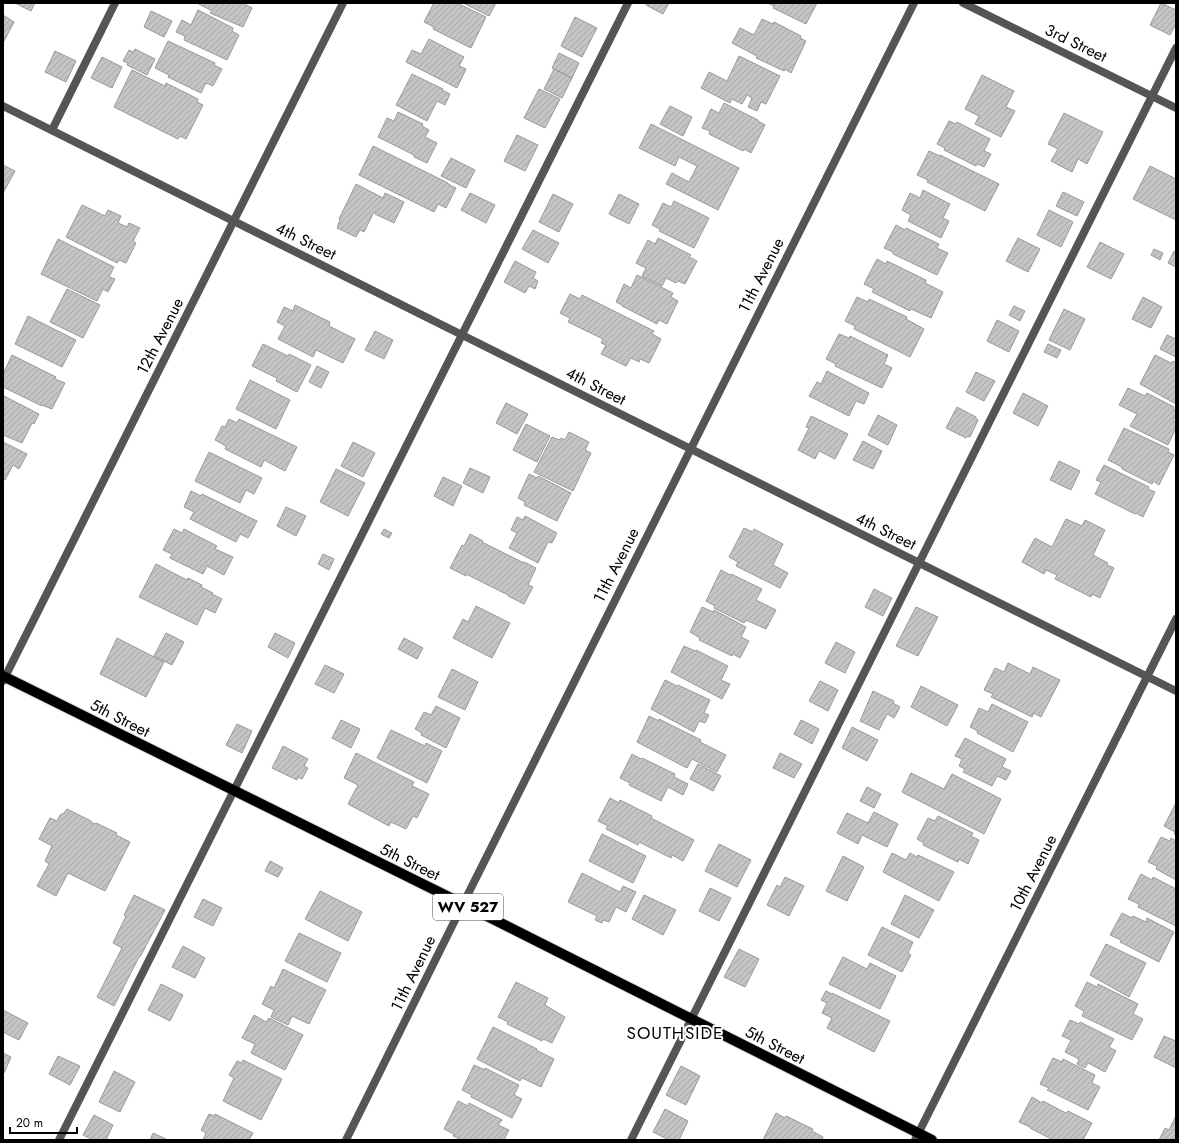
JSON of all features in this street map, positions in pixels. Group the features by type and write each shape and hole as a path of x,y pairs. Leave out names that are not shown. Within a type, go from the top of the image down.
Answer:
{"main road":[{"name":"5th Street","path":"4,678 463,904 692,1020 917,1137 932,1140"}],"street":[{"path":"52,130 115,3"},
{"name":"12th Avenue","path":"4,678 343,3"},
{"path":"59,1140 628,3"},
{"name":"11th Avenue","path":"346,1140 914,3"},
{"name":"3rd Street","path":"963,3 1176,108"},
{"path":"631,1140 1176,48"},
{"name":"4th Street","path":"4,109 52,130 1176,691"},
{"name":"10th Avenue","path":"917,1137 1176,619"}],"building":[{"path":"15,3 35,3 31,11"},
{"path":"197,3 244,3 252,8 243,27 210,13 212,11"},
{"path":"434,3 457,3 486,17 471,48 433,29 434,27 424,22"},
{"path":"463,3 496,3 489,16"},
{"path":"647,3 669,3 663,14 646,5"},
{"path":"768,3 817,3 806,24 773,8 774,6"},
{"path":"1161,3 1176,10 1176,24 1170,35 1150,25"},
{"path":"198,10 233,28 232,31 239,35 227,60 184,40 185,36 176,32 182,20 191,25"},
{"path":"151,11 172,21 164,37 144,27"},
{"path":"3,15 14,22 3,43"},
{"path":"575,17 597,28 582,57 561,46"},
{"path":"762,19 773,24 774,22 801,36 800,38 806,41 791,73 785,69 784,71 756,58 757,56 732,43 740,28 754,35"},
{"path":"429,39 464,57 459,66 466,69 457,88 406,62 412,50 421,54"},
{"path":"168,41 215,63 214,65 222,69 213,86 206,83 201,93 168,77 169,75 155,68"},
{"path":"135,49 155,59 147,75 127,65 128,63 123,61 129,50 133,52"},
{"path":"55,51 76,61 66,82 45,72"},
{"path":"559,53 579,63 572,78 552,68"},
{"path":"739,56 780,76 766,104 761,102 757,111 748,107 752,98 747,95 742,104 732,99 730,103 701,88 709,72 727,81"},
{"path":"102,57 122,67 112,88 91,78"},
{"path":"554,69 572,78 562,98 544,89"},
{"path":"132,70 165,86 166,83 198,99 197,102 203,105 186,139 180,136 178,139 114,107"},
{"path":"412,74 450,94 445,105 437,101 427,121 396,105"},
{"path":"982,75 1014,91 1006,107 1015,111 1001,137 975,124 979,116 965,109"},
{"path":"539,89 560,99 545,128 524,118"},
{"path":"724,103 765,125 751,153 744,149 743,151 709,134 710,131 702,128 711,109 719,113"},
{"path":"670,106 692,117 683,136 660,124"},
{"path":"398,112 423,124 422,126 429,130 425,137 437,143 427,163 378,137 387,118 394,121"},
{"path":"1064,113 1103,132 1087,164 1078,159 1072,172 1051,161 1058,149 1048,144"},
{"path":"949,121 956,124 957,122 990,139 984,151 991,154 984,167 978,164 976,166 944,150 945,148 937,144"},
{"path":"651,124 739,168 718,210 666,184 672,173 689,182 697,166 679,157 675,166 639,148"},
{"path":"517,135 538,145 525,171 504,161"},
{"path":"373,146 456,188 446,208 438,204 434,212 359,175"},
{"path":"929,151 999,184 985,211 927,182 928,180 917,175"},
{"path":"451,158 475,170 466,188 441,176"},
{"path":"3,165 15,171 3,193"},
{"path":"1150,166 1176,179 1176,220 1133,199"},
{"path":"356,184 383,198 385,193 404,202 394,223 375,214 376,212 374,212 364,232 360,230 356,237 337,228 339,219"},
{"path":"923,190 950,204 943,218 949,221 941,238 908,221 911,215 902,210 910,193 920,198"},
{"path":"1063,192 1084,202 1077,216 1056,206"},
{"path":"470,193 495,205 486,223 461,210"},
{"path":"553,194 573,204 559,232 539,222"},
{"path":"619,194 639,204 629,224 609,214"},
{"path":"674,201 709,218 694,248 659,231 660,229 652,225 663,203 671,207"},
{"path":"82,205 105,216 108,210 121,216 118,223 127,227 129,223 140,228 133,241 136,243 126,263 119,260 117,263 66,237"},
{"path":"1049,210 1073,222 1061,247 1037,235"},
{"path":"896,225 905,230 906,228 939,244 937,248 948,253 937,275 893,254 893,252 884,248"},
{"path":"533,230 559,243 548,263 522,249"},
{"path":"658,238 691,255 689,257 697,261 685,284 678,281 676,283 666,278 662,286 642,276 646,268 636,263 648,240 655,244"},
{"path":"1018,238 1040,249 1028,272 1006,261"},
{"path":"58,239 114,267 109,277 115,279 108,292 103,289 97,301 41,274"},
{"path":"1100,242 1124,254 1111,279 1087,267"},
{"path":"1154,249 1163,253 1160,260 1151,255"},
{"path":"1174,251 1176,252 1176,267 1168,263"},
{"path":"877,259 886,264 887,261 926,280 925,283 943,292 931,318 911,309 910,311 872,292 874,289 864,284"},
{"path":"515,261 536,272 533,278 538,281 535,289 529,286 525,293 504,282"},
{"path":"637,275 673,293 671,297 678,301 667,324 659,320 657,324 616,302 624,284 631,288"},
{"path":"67,289 100,305 83,338 50,322"},
{"path":"570,294 580,299 582,295 654,331 652,334 661,339 649,363 640,359 639,362 631,358 626,366 601,354 606,345 601,343 603,339 568,322 570,318 560,313"},
{"path":"857,297 868,302 869,299 907,317 906,319 924,329 910,357 854,329 855,326 845,321"},
{"path":"1143,297 1162,307 1151,328 1132,319"},
{"path":"295,305 330,322 329,326 355,339 343,363 316,350 313,357 278,339 285,326 277,322 284,307 293,311"},
{"path":"1014,306 1025,311 1020,321 1009,315"},
{"path":"1064,309 1085,319 1070,350 1049,340"},
{"path":"28,316 76,340 62,367 15,344"},
{"path":"997,320 1019,331 1009,352 987,341"},
{"path":"375,331 393,340 384,359 365,350"},
{"path":"839,334 849,338 850,336 888,355 884,364 892,368 882,388 835,366 836,364 826,359"},
{"path":"1167,335 1176,339 1176,357 1160,349"},
{"path":"263,344 288,356 289,354 311,365 297,392 276,381 277,378 252,366"},
{"path":"1048,344 1061,350 1057,358 1044,352"},
{"path":"12,355 65,383 52,409 42,406 3,387 3,374"},
{"path":"1155,355 1171,363 1173,361 1176,363 1176,404 1140,384"},
{"path":"317,366 329,372 321,388 309,382"},
{"path":"827,371 869,393 864,404 856,401 849,416 809,396 817,382 821,384"},
{"path":"976,372 995,381 984,401 966,392"},
{"path":"250,380 290,400 276,429 236,409"},
{"path":"1128,388 1145,396 1147,393 1174,407 1173,409 1176,411 1176,415 1173,421 1176,423 1176,428 1168,445 1130,426 1137,414 1119,405"},
{"path":"1023,393 1048,406 1038,426 1013,413"},
{"path":"4,396 39,414 34,424 32,423 22,443 3,435"},
{"path":"506,403 528,414 517,434 496,423"},
{"path":"957,407 976,417 978,420 970,437 967,436 966,438 946,428"},
{"path":"878,415 897,425 888,445 868,435"},
{"path":"811,416 848,434 835,459 819,451 815,459 798,450 809,428 806,427"},
{"path":"229,419 237,423 239,419 297,447 285,471 264,460 261,467 225,449 226,446 215,440 222,426 225,427"},
{"path":"526,424 550,436 537,462 513,450"},
{"path":"1124,428 1169,449 1168,452 1174,455 1159,485 1153,481 1152,484 1108,460"},
{"path":"569,432 589,442 585,450 591,453 573,491 534,472 552,437 559,440 561,438 565,440"},
{"path":"863,441 882,451 873,469 853,460"},
{"path":"3,442 27,454 19,469 13,465 5,480 3,479"},
{"path":"353,442 375,453 363,477 341,466"},
{"path":"209,452 262,478 254,494 246,490 240,503 195,481"},
{"path":"1059,461 1080,471 1071,490 1050,480"},
{"path":"1104,465 1149,487 1148,489 1155,492 1143,517 1095,494 1101,482 1096,480"},
{"path":"470,468 490,477 483,493 463,483"},
{"path":"336,469 365,483 348,516 320,502"},
{"path":"529,474 537,478 538,476 571,493 557,521 524,505 525,502 518,498"},
{"path":"443,477 462,486 453,506 434,496"},
{"path":"191,491 201,496 202,494 257,521 248,538 240,534 236,542 190,519 194,512 184,507"},
{"path":"286,507 306,516 296,536 277,526"},
{"path":"525,516 557,533 552,543 548,542 538,563 509,548 517,533 511,530 517,517 523,520"},
{"path":"1066,519 1082,526 1085,520 1105,530 1093,555 1114,568 1100,598 1092,594 1091,597 1055,579 1057,575 1046,570 1044,574 1022,562 1035,538 1052,547"},
{"path":"744,528 753,532 754,529 783,544 773,565 788,573 780,588 736,566 738,562 729,557"},
{"path":"174,529 182,533 184,529 217,546 215,549 233,557 224,575 207,566 203,574 170,558 172,554 163,550"},
{"path":"384,529 392,533 389,538 381,534"},
{"path":"470,534 483,541 482,542 536,568 528,585 533,587 524,604 466,574 466,576 450,568 462,545 464,546"},
{"path":"323,554 334,559 329,570 318,564"},
{"path":"156,564 187,580 188,578 202,585 201,587 222,599 215,613 205,608 197,625 139,597"},
{"path":"721,570 762,589 756,600 776,610 766,629 746,620 744,623 714,608 715,606 706,601"},
{"path":"874,589 892,598 883,616 865,607"},
{"path":"476,606 510,623 492,658 453,638 463,619 468,622"},
{"path":"702,607 713,612 714,610 746,627 741,637 749,641 740,658 733,654 732,656 699,640 700,638 690,632"},
{"path":"916,607 938,617 918,656 896,646"},
{"path":"166,633 184,642 172,665 154,656"},
{"path":"275,633 295,643 288,658 268,647"},
{"path":"117,638 164,662 146,697 100,674"},
{"path":"404,638 423,648 417,659 398,649"},
{"path":"836,642 855,652 845,673 825,663"},
{"path":"684,646 695,651 696,650 728,666 721,680 730,684 722,699 671,672"},
{"path":"1008,663 1030,674 1033,667 1060,680 1041,717 1034,713 1032,717 991,697 993,694 984,690 995,668 1004,672"},
{"path":"325,665 344,674 334,693 315,684"},
{"path":"452,669 478,682 465,710 438,697"},
{"path":"665,680 710,700 704,713 709,715 705,723 699,721 694,732 651,709"},
{"path":"820,681 838,690 828,711 809,701"},
{"path":"921,686 958,705 947,726 911,707"},
{"path":"873,691 894,701 893,703 900,707 894,718 887,714 879,730 860,721"},
{"path":"992,704 1028,722 1013,752 977,733 978,731 970,727 979,708 988,712"},
{"path":"436,706 460,718 446,748 421,735 422,733 415,729 424,712 431,715"},
{"path":"649,716 659,721 659,719 701,740 700,742 726,755 717,772 692,759 687,768 637,742"},
{"path":"341,720 360,729 351,748 332,738"},
{"path":"801,720 819,729 812,744 794,734"},
{"path":"237,724 252,731 242,753 226,745"},
{"path":"852,727 878,740 867,761 842,748"},
{"path":"391,730 425,746 426,743 442,751 427,783 377,758"},
{"path":"965,738 1006,759 1002,767 1011,771 1006,780 997,776 992,786 963,772 965,769 959,766 962,759 955,756"},
{"path":"283,746 308,759 304,766 308,768 302,779 298,777 297,780 272,768"},
{"path":"356,753 414,782 412,786 429,794 417,818 413,816 406,829 391,822 389,826 348,804 358,785 344,778"},
{"path":"780,753 802,764 794,778 773,768"},
{"path":"632,754 675,774 674,777 688,784 683,795 668,787 661,801 629,785 630,783 620,778"},
{"path":"698,764 721,776 713,791 690,779"},
{"path":"911,773 944,789 952,774 1001,799 984,834 902,792"},
{"path":"867,787 881,794 874,808 860,801"},
{"path":"610,798 619,803 620,800 652,816 651,818 694,840 683,861 672,855 671,858 639,842 638,845 606,829 608,826 598,821"},
{"path":"1176,803 1176,835 1174,834 1175,832 1164,826"},
{"path":"67,809 95,824 96,823 117,833 116,835 130,842 105,891 68,873 56,896 37,886 49,864 45,861 52,846 39,839 50,818 57,821 60,815"},
{"path":"874,812 898,824 887,847 862,835 858,844 837,833 847,813 868,823"},
{"path":"938,816 973,833 971,836 979,840 968,864 959,859 958,862 923,845 924,843 917,839 928,818 935,821"},
{"path":"602,834 646,856 633,883 589,861"},
{"path":"1161,837 1170,841 1171,838 1176,841 1176,880 1156,869 1157,866 1148,862"},
{"path":"719,844 751,860 737,887 705,871"},
{"path":"892,853 906,860 910,853 917,857 918,855 954,872 939,901 883,872"},
{"path":"843,856 864,867 847,901 826,891"},
{"path":"270,861 283,868 278,877 265,871"},
{"path":"582,873 620,892 623,886 636,892 626,912 616,907 609,922 603,920 602,923 595,920 597,916 568,902"},
{"path":"1141,874 1152,880 1153,877 1176,889 1176,926 1138,907 1139,904 1128,899"},
{"path":"785,877 804,886 789,916 767,905 777,885 780,887"},
{"path":"710,888 731,898 719,921 699,911"},
{"path":"320,891 362,912 348,941 305,919"},
{"path":"134,895 165,910 114,1006 97,997 122,948 113,943"},
{"path":"644,895 676,910 663,935 632,919"},
{"path":"905,895 934,910 919,938 891,924"},
{"path":"203,899 222,908 213,926 194,917"},
{"path":"1122,913 1146,922 1147,918 1174,932 1159,962 1120,942 1121,940 1110,935"},
{"path":"882,927 913,942 908,953 911,955 902,972 868,955"},
{"path":"299,933 341,953 327,982 285,961"},
{"path":"1106,944 1146,963 1129,997 1090,975"},
{"path":"183,946 205,958 195,978 172,967"},
{"path":"739,949 759,959 745,987 724,977"},
{"path":"843,957 867,969 870,963 896,976 880,1009 829,984"},
{"path":"283,969 326,990 309,1024 292,1016 288,1025 271,1017 274,1010 262,1004 271,986 274,988"},
{"path":"516,982 548,998 545,1005 565,1017 552,1043 543,1039 542,1041 507,1024 508,1022 498,1017"},
{"path":"1087,982 1097,987 1098,984 1138,1004 1133,1014 1143,1019 1132,1040 1082,1016 1084,1011 1075,1006"},
{"path":"161,984 183,995 170,1021 148,1010"},
{"path":"826,991 890,1021 874,1052 827,1028 832,1018 822,1013 827,1003 821,1000"},
{"path":"3,1010 28,1023 19,1040 3,1032"},
{"path":"254,1015 266,1022 269,1018 303,1035 285,1070 251,1053 255,1044 242,1038"},
{"path":"1070,1020 1079,1024 1080,1022 1114,1039 1109,1047 1116,1051 1105,1072 1088,1063 1085,1068 1077,1064 1079,1059 1065,1052 1071,1040 1062,1036"},
{"path":"493,1027 554,1059 541,1087 522,1078 520,1081 477,1059"},
{"path":"1164,1036 1176,1041 1176,1068 1154,1057"},
{"path":"3,1053 11,1057 4,1073 3,1072"},
{"path":"58,1056 80,1066 70,1085 49,1074"},
{"path":"1053,1058 1062,1062 1063,1059 1095,1075 1092,1083 1100,1087 1088,1110 1047,1090 1049,1088 1040,1084"},
{"path":"243,1060 282,1079 261,1120 223,1101 234,1078 229,1075 237,1061 242,1063"},
{"path":"474,1065 485,1070 485,1068 519,1085 514,1095 522,1099 512,1118 471,1097 472,1095 462,1090"},
{"path":"681,1066 700,1076 686,1105 666,1095"},
{"path":"114,1071 135,1082 120,1112 99,1102"},
{"path":"1032,1097 1042,1103 1043,1101 1066,1113 1068,1111 1092,1123 1083,1140 1053,1140 1019,1122"},
{"path":"458,1101 468,1106 469,1103 502,1120 498,1125 509,1130 504,1140 462,1140 453,1136 454,1134 444,1129"},
{"path":"665,1109 688,1121 679,1140 669,1140 653,1132"},
{"path":"776,1113 785,1118 786,1116 813,1129 812,1131 823,1137 822,1140 763,1140"},
{"path":"209,1114 214,1116 215,1114 253,1133 249,1140 203,1140 206,1133 201,1130"},
{"path":"94,1115 113,1125 106,1140 93,1140 83,1135"},
{"path":"1176,1116 1176,1140 1159,1140 1165,1128 1169,1130"},
{"path":"153,1133 168,1140 150,1140"}],"district":[{"name":"SOUTHSIDE","path":"675,1033"}]}
